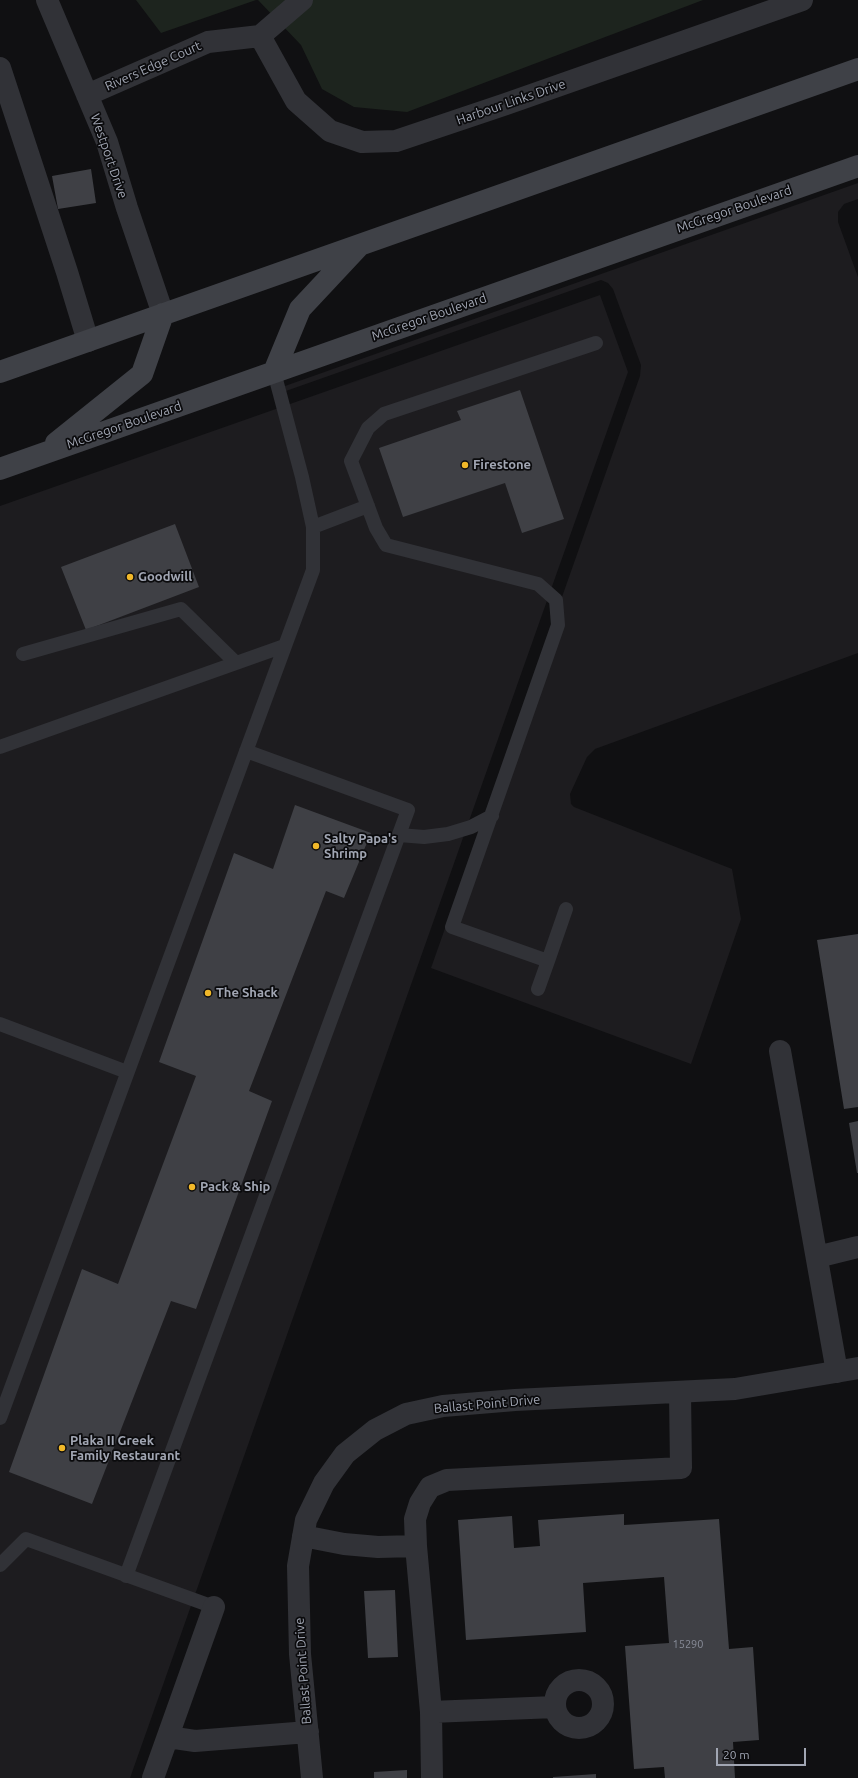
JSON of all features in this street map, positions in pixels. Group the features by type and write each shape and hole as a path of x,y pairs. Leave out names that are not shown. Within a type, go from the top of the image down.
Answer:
{"main road":[{"path":"0,372 858,69"},
{"name":"McGregor Boulevard","path":"0,469 858,166"},
{"path":"274,372 300,309 360,245"},
{"path":"42,454 142,374 163,314"}],"street":[{"name":"Westport Drive","path":"47,0 107,142 127,208 163,314"},
{"path":"260,36 302,0"},
{"name":"Harbour Links Drive","path":"260,36 296,101 330,131 362,142 396,142 802,0"},
{"name":"Rivers Edge Court","path":"87,95 208,42 260,36"},
{"path":"0,68 88,341"},
{"path":"780,1051 817,1258 848,1370"},
{"path":"817,1258 858,1247"},
{"name":"Ballast Point Drive","path":"312,1778 300,1654 298,1573 303,1536 306,1520 324,1483 345,1454 375,1430 406,1414 443,1406 735,1389 848,1370"},
{"path":"432,1778 431,1712 416,1546 415,1519 420,1503 430,1487 447,1480 681,1468 680,1392"},
{"path":"303,1536 344,1544 378,1547 416,1546"},
{"path":"153,1778 214,1607"},
{"path":"431,1712 554,1707"},
{"name":"Ballast Point Drive","path":"168,1737 194,1741 308,1732"}],"lane":[{"path":"548,961 452,926 558,625 556,600 538,584 386,545 376,528 351,461 368,428 384,414 596,344"},
{"path":"0,1418 312,570 313,527 302,477 274,372"},
{"path":"313,527 368,506"},
{"path":"24,654 180,609 236,663"},
{"path":"0,747 284,646"},
{"path":"126,1576 408,810 246,752"},
{"path":"399,835 424,837 448,834 471,828 492,816"},
{"path":"538,990 566,909"},
{"path":"0,1024 127,1072"},
{"path":"0,1565 26,1539 214,1607"}],"shaded area":[{"path":"136,0 256,0 161,33"},
{"path":"258,0 703,0 407,112 354,107 322,89 301,45"},
{"path":"858,183 858,199 844,204 838,212 838,222 858,277 858,653 595,749 587,757 570,794 571,804 574,807 732,869 741,919 691,1064 431,968 640,376 641,365 613,289 608,283 601,280 283,392 285,386"},
{"path":"600,295 628,372 130,1778 0,1778 0,506"}],"building":[{"path":"91,169 96,203 58,209 52,176"},
{"name":"Firestone","path":"520,390 564,519 522,533 505,483 403,517 379,448 461,420 457,411"},
{"name":"Goodwill","path":"175,524 199,587 86,630 61,567"},
{"path":"295,805 371,833 344,898 326,891 249,1091 272,1101 196,1309 171,1301 92,1504 9,1472 82,1269 118,1284 196,1076 159,1062 234,853 273,869"},
{"path":"858,934 858,1107 844,1109 817,940"},
{"path":"858,1121 858,1173 857,1173 849,1123"},
{"path":"624,1514 624,1525 719,1519 729,1649 753,1647 759,1740 733,1742 735,1778 665,1778 664,1767 634,1769 625,1646 669,1643 664,1577 583,1583 586,1632 466,1640 458,1520 512,1516 514,1548 540,1546 538,1520"},
{"path":"395,1590 398,1657 368,1658 364,1591"},
{"path":"407,1770 407,1778 374,1778 374,1772"},
{"path":"596,1774 596,1778 553,1778 553,1777"}],"place":[{"name":"Firestone","path":"465,465"},
{"name":"Goodwill","path":"130,577"},
{"name":"Salty Papa's Shrimp","path":"316,846"},
{"name":"The Shack","path":"208,993"},
{"name":"Pack & Ship","path":"192,1187"},
{"name":"Plaka II Greek Family Restaurant","path":"62,1448"}]}
